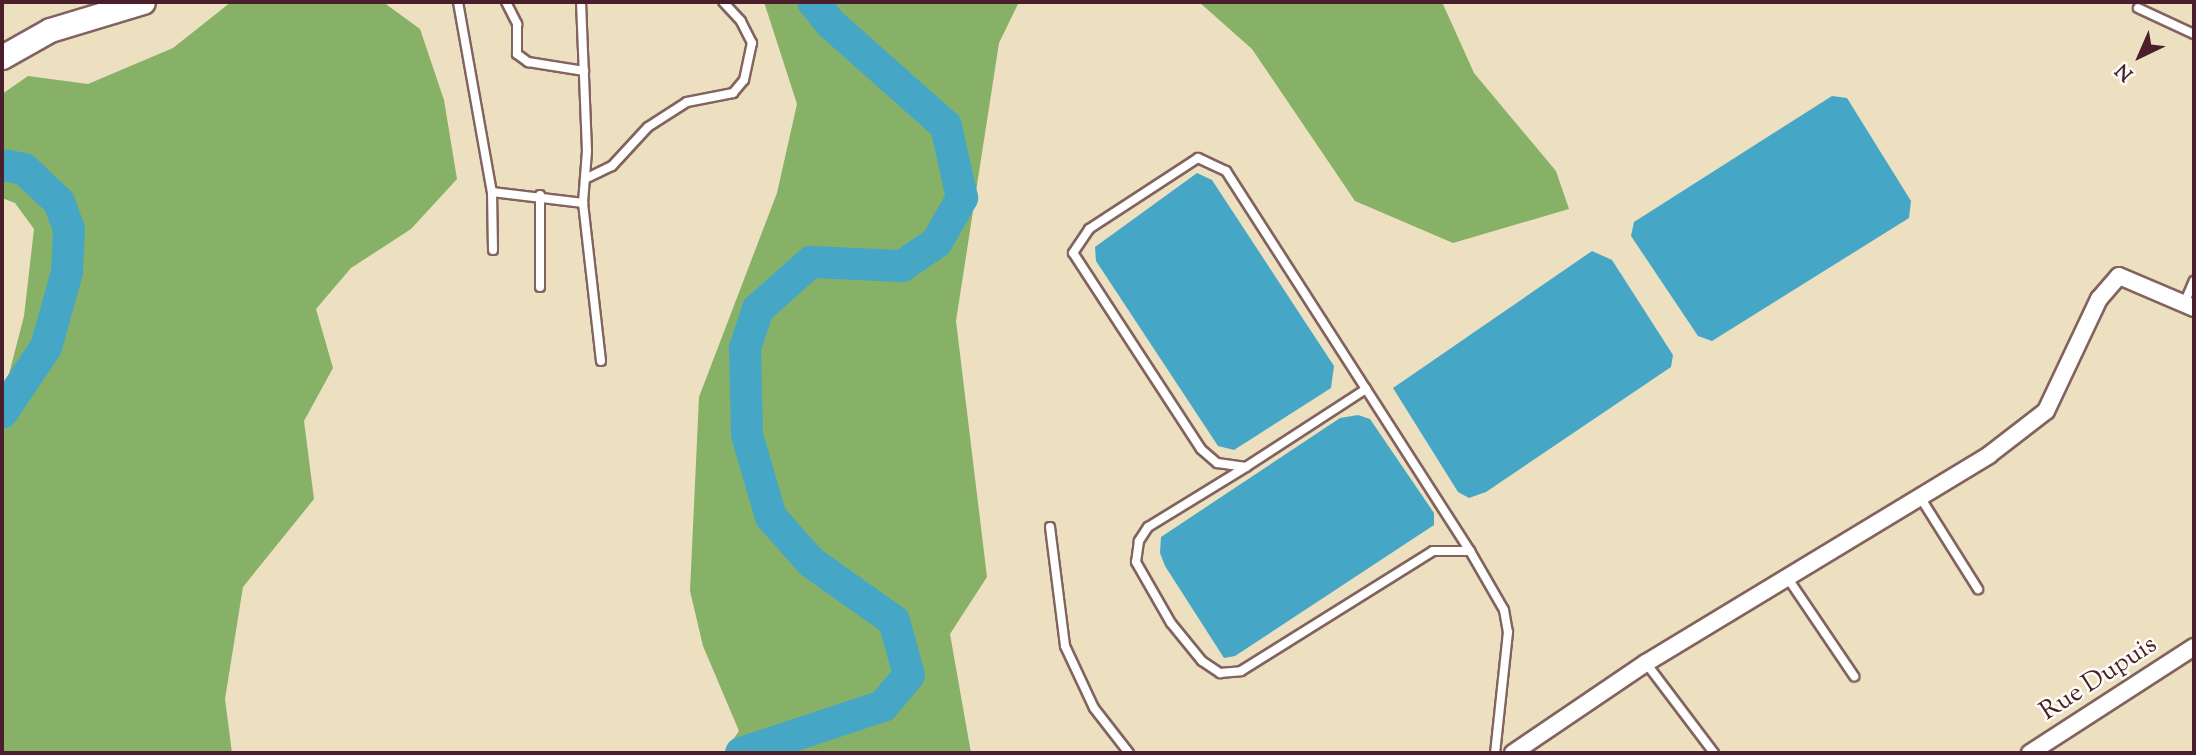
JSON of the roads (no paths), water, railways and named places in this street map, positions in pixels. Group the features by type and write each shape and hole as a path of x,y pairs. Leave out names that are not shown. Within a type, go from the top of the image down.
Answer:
{"main road":[{"path":"2,57 50,30 143,2"}],"street":[{"path":"1513,753 1646,663 1989,455 2046,411 2099,299 2119,276 2189,306"},
{"name":"Rue Dupuis","path":"2030,753 2194,646"}],"lane":[{"path":"458,2 492,192 493,250"},
{"path":"506,2 517,24 517,54 528,62 584,71"},
{"path":"581,2 584,71 583,203 601,361"},
{"path":"585,179 612,166 648,127 687,102 733,93 744,80 752,43 741,21 723,2"},
{"path":"2138,8 2194,34"},
{"path":"1246,467 1217,463 1201,449 1073,253 1089,229 1145,189 1198,158 1226,171 1470,551 1504,610 1508,632 1495,753"},
{"path":"492,192 540,195 583,203"},
{"path":"540,195 540,287"},
{"path":"2189,306 2194,281"},
{"path":"1366,389 1148,527 1139,541 1136,562 1171,623 1202,661 1220,673 1241,671 1433,551 1470,551"},
{"path":"1919,497 1978,589"},
{"path":"1050,527 1065,646 1094,708 1129,753"},
{"path":"1787,577 1854,676"},
{"path":"1646,663 1714,753"}],"water":[{"path":"1832,96 1847,98 1911,201 1909,218 1712,341 1698,336 1631,236 1634,222"},
{"path":"1197,173 1212,180 1334,366 1331,388 1234,450 1218,446 1096,261 1095,247"},
{"path":"1592,251 1612,260 1673,355 1671,367 1486,492 1469,498 1458,492 1393,388"},
{"path":"1358,415 1370,419 1434,513 1434,525 1235,656 1224,658 1165,566 1160,553 1161,537 1340,418"}],"waterway":[{"path":"741,753 883,706 909,675 894,621 811,562 771,517 747,435 745,348 758,309 811,262 902,266 937,242 962,198 946,126 831,24 813,2"},
{"path":"2,165 24,169 59,202 69,229 67,272 46,347 2,413"}]}
